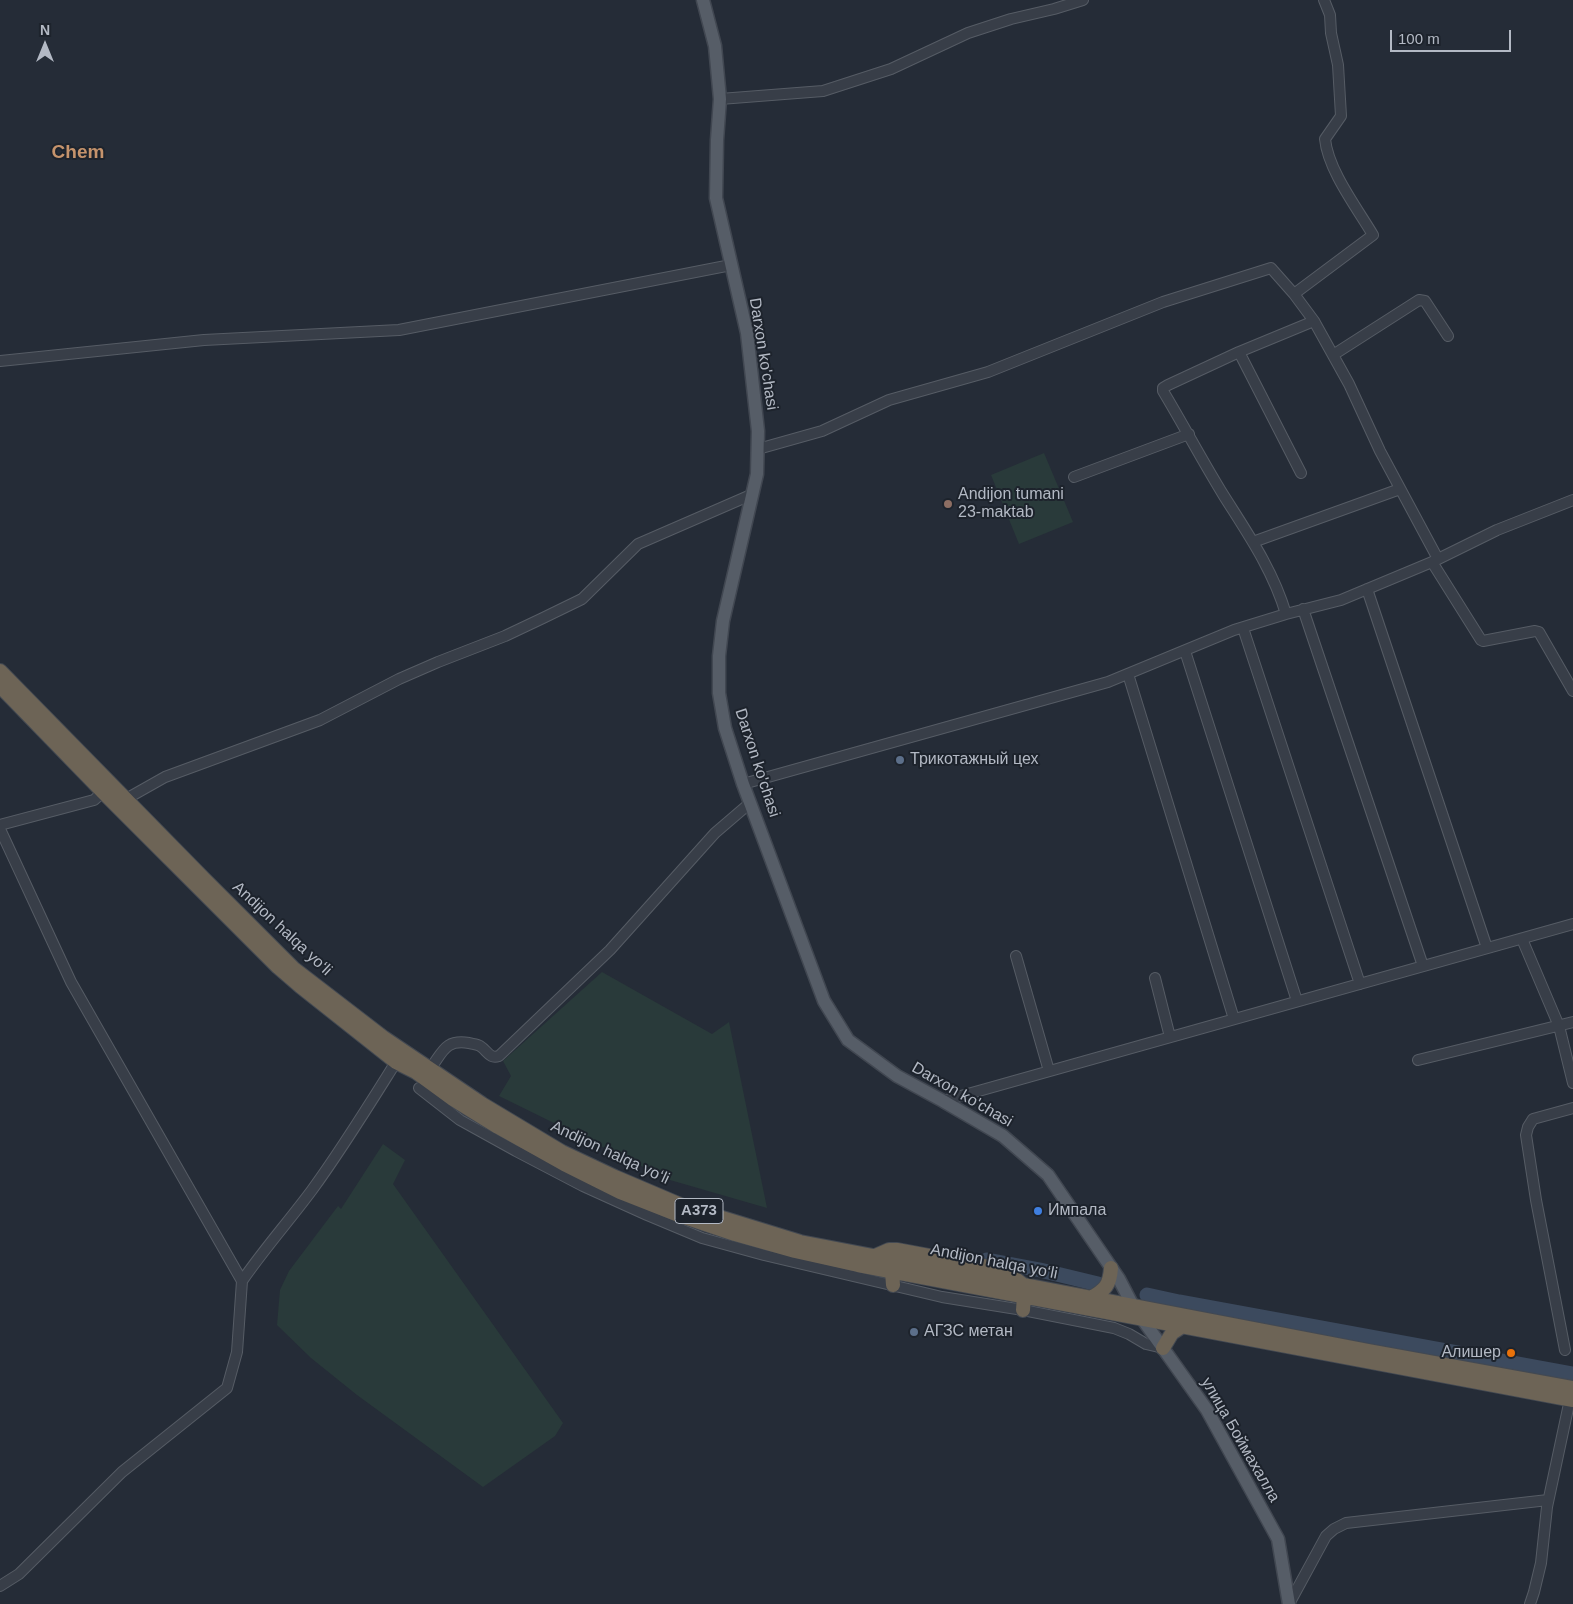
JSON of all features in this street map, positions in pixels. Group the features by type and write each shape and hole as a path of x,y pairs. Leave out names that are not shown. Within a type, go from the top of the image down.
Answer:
{"highway":[{"name":"Andijon halqa yo‘li","path":"0,671 293,968 358,1019 430,1069 482,1104 562,1152 683,1206 742,1225 800,1242 873,1257 1023,1297 1091,1298 1359,1350 1572,1396"},
{"name":"Andijon halqa yo‘li","path":"0,686 103,792 278,967 300,986 396,1062 416,1072 453,1099 564,1164 620,1192 735,1234 892,1278 1023,1297 1572,1396"},
{"path":"416,1072 419,1088"},
{"path":"1091,1298 1104,1291 1111,1277 1111,1268"},
{"path":"1163,1348 1172,1333 1181,1327"}],"main road":[{"name":"Darxon ko'chasi","path":"703,0 715,46 720,99 716,198 747,333 758,431 757,474 723,621 720,656 719,693 725,728 743,784 824,1001 848,1040 897,1076 1003,1136 1048,1175 1111,1268 1133,1306"},
{"name":"улица Боймахалла","path":"1133,1306 1207,1410 1278,1539 1289,1604"}],"street":[{"path":"720,99 823,91 891,69 968,33 1011,19 1083,0"},
{"path":"1294,294 1373,235 1346,191 1326,151 1325,139 1341,116 1341,98 1330,15 1324,0"},
{"path":"0,361 204,340 400,330 731,265"},
{"path":"758,449 822,431 889,400 988,372 1163,302 1271,268 1314,321 1349,384 1380,451 1435,560 1481,640 1535,631 1539,632 1573,691"},
{"path":"1333,355 1419,300 1425,301 1448,336"},
{"path":"1286,614 1274,579 1163,391 1163,388 1239,352 1314,321"},
{"path":"1239,352 1301,473"},
{"path":"1074,477 1189,434"},
{"path":"1253,542 1400,489"},
{"path":"126,799 165,777 320,720 398,679 543,618 582,599 638,544 753,494"},
{"path":"743,784 1099,685 1243,628 1303,609 1341,600 1435,560 1497,530 1573,500"},
{"path":"1367,589 1487,948"},
{"path":"1303,609 1422,966"},
{"path":"1243,628 1360,984"},
{"path":"1185,651 1297,1001"},
{"path":"1128,674 1234,1019"},
{"path":"0,825 94,800 103,792"},
{"path":"430,1069 446,1048 454,1042 480,1046 490,1056 500,1056 610,950 715,833 750,803"},
{"path":"0,829 71,982 242,1281"},
{"path":"944,1101 1573,924"},
{"path":"1522,939 1559,1026 1573,1082"},
{"path":"1016,956 1049,1071"},
{"path":"1155,978 1170,1037"},
{"path":"1418,1060 1573,1022"},
{"path":"0,1586 19,1574 122,1472 226,1388 238,1352 242,1281 311,1191 396,1062"},
{"path":"419,1088 460,1120 583,1186 702,1238 764,1255 892,1278"},
{"path":"1565,1350 1536,1200 1526,1135 1533,1119 1573,1108"},
{"path":"1023,1297 1114,1328 1146,1344 1163,1348"},
{"path":"1530,1604 1541,1563 1548,1500 1572,1396"},
{"path":"1289,1604 1326,1536 1334,1529 1346,1523 1548,1500"}],"shaded area":[{"path":"1044,453 1073,522 1019,544 991,475"},
{"path":"602,972 712,1034 729,1022 767,1208 670,1180 499,1096 511,1076 503,1061"},
{"path":"383,1144 405,1160 393,1184 563,1423 555,1436 483,1487 357,1395 311,1358 277,1325 280,1290 289,1271 338,1206 341,1209"}],"waterway":[{"path":"987,1260 1098,1284"},
{"path":"1147,1295 1573,1374"}],"place":[{"name":"Andijon tumani 23-maktab","path":"948,504"},
{"name":"Трикотажный цех","path":"900,760"},
{"name":"Импала","path":"1038,1211"},
{"name":"АГЗС метан","path":"914,1332"},
{"name":"Алишер","path":"1511,1353"}],"district":[{"name":"Chem","path":"78,153"}]}
